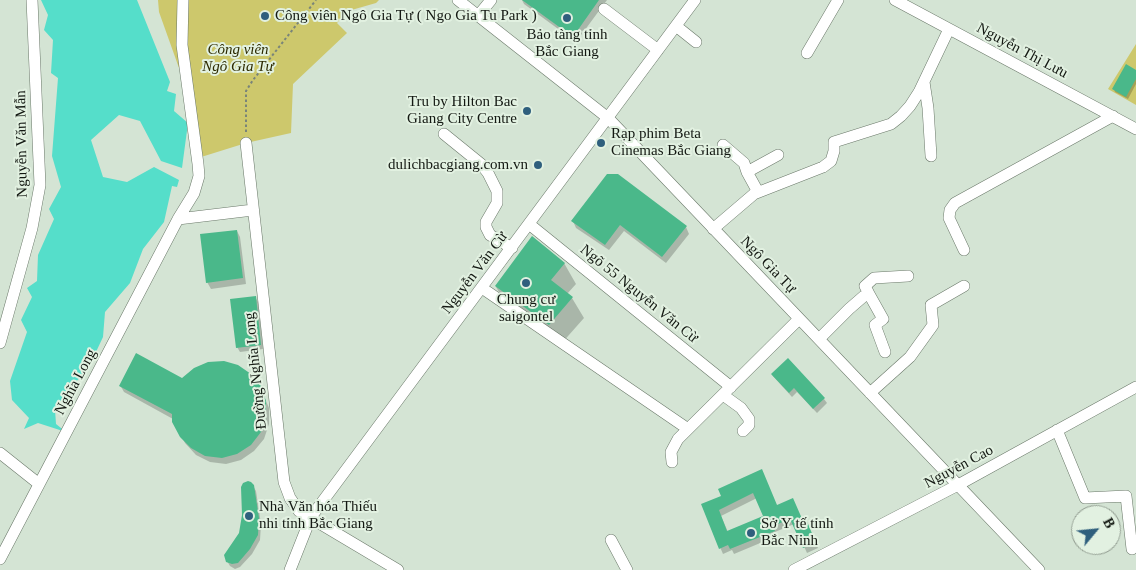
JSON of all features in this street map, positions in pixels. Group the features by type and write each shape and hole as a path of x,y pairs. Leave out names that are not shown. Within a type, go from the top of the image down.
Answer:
{"street":[{"name":"Nguyễn Văn Mẫn","path":"0,343 32,228 40,185 32,0"},
{"path":"178,219 194,193 199,176 182,45 183,0"},
{"name":"Ngô Gia Tự","path":"458,0 608,118 1039,570"},
{"path":"478,16 491,0"},
{"name":"Nguyễn Văn Cừ","path":"290,570 311,518 695,0"},
{"path":"807,53 838,0"},
{"name":"Nguyễn Thị Lưu","path":"894,0 1136,128"},
{"path":"604,9 658,50"},
{"path":"676,26 696,42"},
{"path":"713,229 730,213 758,192 823,167 831,161 834,142 891,124 910,106 924,82 949,29"},
{"path":"924,82 932,156"},
{"path":"964,250 949,218 950,210 955,203 1113,116"},
{"path":"444,134 488,173 497,191 497,203 486,222 487,232 512,248"},
{"name":"Đường Nghĩa Long","path":"246,143 284,482 290,498 299,511 398,570"},
{"path":"723,145 744,163 758,192"},
{"path":"747,172 778,155"},
{"path":"178,219 253,210"},
{"name":"Nghĩa Long","path":"0,559 178,219"},
{"name":"Ngõ 55 Nguyễn Văn Cừ","path":"529,224 727,391 749,419 749,425 743,432"},
{"path":"885,352 876,325 883,319 865,286 874,278 908,276"},
{"path":"870,393 910,357 933,325 930,305 964,286"},
{"path":"482,288 688,429"},
{"path":"819,339 849,309 869,294"},
{"path":"672,462 671,452 674,444 799,319"},
{"name":"Nguyễn Cao","path":"794,570 958,485 1136,387"},
{"path":"1057,430 1085,498 1126,496 1132,550"},
{"path":"0,453 39,484"},
{"path":"611,540 627,570"}],"path":[{"path":"246,143 246,91 316,0"}],"green space":[{"name":"Công viên Ngô Gia Tự","path":"158,0 379,0 376,3 348,11 337,23 347,33 293,84 291,133 246,143 198,158 184,82 159,12"},
{"path":"1136,44 1136,105 1108,89"}],"water":[{"path":"41,0 137,0 170,82 167,91 176,94 174,111 188,123 182,168 161,161 140,121 119,115 91,140 103,177 127,182 154,167 179,180 177,187 172,186 164,222 143,249 130,283 105,312 103,337 88,369 73,385 67,404 55,410 56,424 66,432 38,423 24,429 29,418 12,400 10,381 27,332 21,320 32,297 27,288 37,281 38,255 54,219 49,209 61,187 52,156 58,78 51,73 53,40 44,30 48,15"}],"building":[{"name":"Bảo tàng tỉnh Bắc Giang","path":"522,0 599,0 573,37"},
{"path":"1126,64 1136,70 1136,79 1126,97 1112,89"},
{"path":"607,174 618,174 687,226 662,257 620,225 605,245 571,221"},
{"path":"237,230 243,278 206,283 200,234"},
{"name":"Chung cư saigontel","path":"532,236 565,263 551,280 573,297 549,325 495,286"},
{"path":"256,296 261,345 236,348 230,299"},
{"path":"136,353 182,378 194,368 208,362 224,361 238,365 251,374 261,386 266,401 266,417 261,432 251,445 237,454 222,458 205,456 191,448 180,437 172,422 172,414 119,386"},
{"path":"788,358 825,398 813,409 794,388 789,393 771,374"},
{"path":"762,469 777,505 793,498 803,521 806,519 816,543 803,548 790,519 773,526 775,531 730,549 728,545 719,549 701,504 721,496 718,489","holes":["753,493 763,516 727,531 719,510"]},
{"path":"248,481 254,485 259,518 258,535 250,549 238,563 232,564 226,562 224,555 239,533 242,515 241,487 243,483"}],"place":[{"name":"Công viên Ngô Gia Tự ( Ngo Gia Tu Park )","path":"265,16"},
{"name":"Bảo tàng tỉnh Bắc Giang","path":"567,18"},
{"name":"Tru by Hilton Bac Giang City Centre","path":"527,111"},
{"name":"Rạp phim Beta Cinemas Bắc Giang","path":"601,143"},
{"name":"dulichbacgiang.com.vn","path":"538,165"},
{"name":"Chung cư saigontel","path":"526,283"},
{"name":"Nhà Văn hóa Thiếu nhi tỉnh Bắc Giang","path":"249,516"},
{"name":"Sở Y tế tỉnh Bắc Ninh","path":"751,533"}]}
